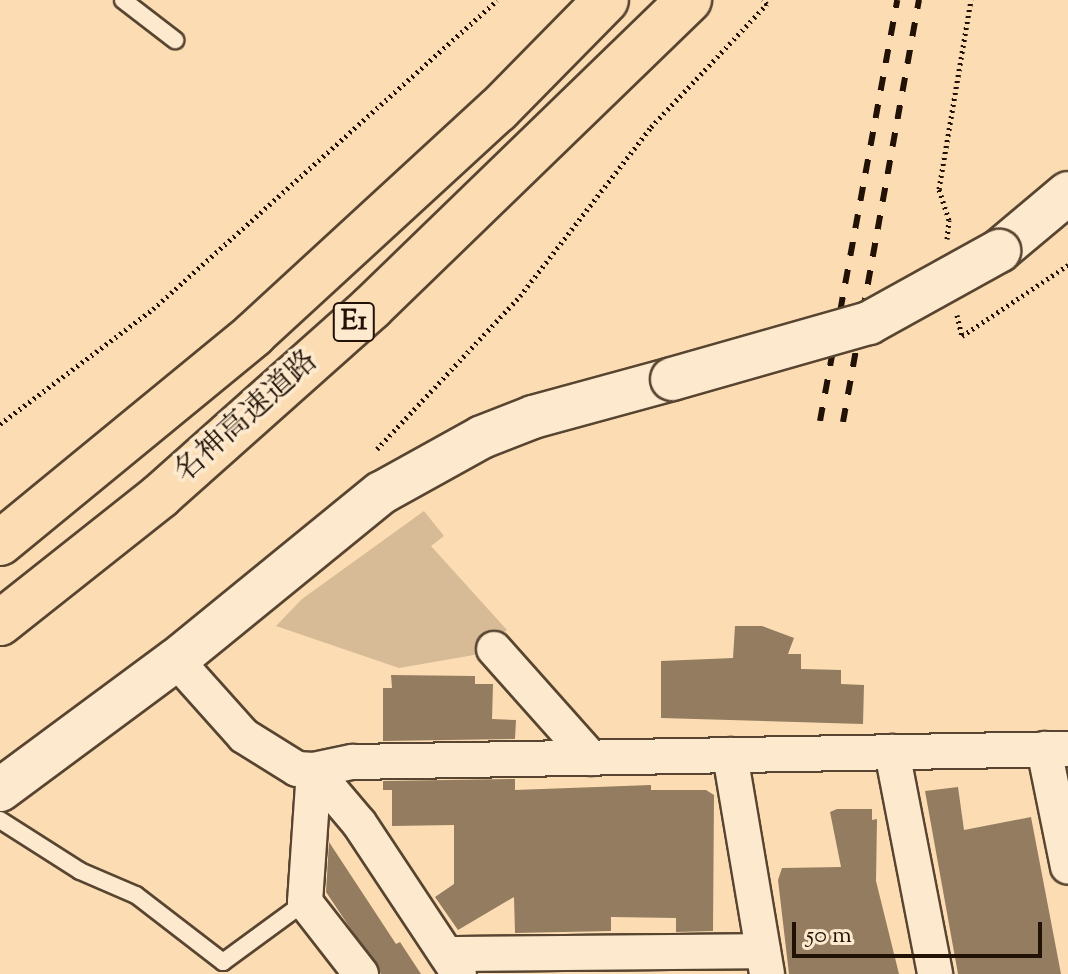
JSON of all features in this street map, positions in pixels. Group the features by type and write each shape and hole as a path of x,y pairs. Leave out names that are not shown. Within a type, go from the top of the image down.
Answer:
{"highway":[{"name":"名神高速道路","path":"0,543 254,334 498,110 606,0"},
{"name":"名神高速道路","path":"0,623 160,496 371,308 689,0"}],"street":[{"path":"0,790 176,660 381,493 434,463 533,417 869,323 999,251 1068,193"},
{"path":"494,649 591,758"},
{"path":"176,660 244,736 297,769 314,770 353,762 1056,749 1068,867"},
{"path":"892,752 935,974"},
{"path":"314,770 359,823 453,964 765,962 730,755"},
{"path":"314,770 305,902 361,974"}],"lane":[{"path":"123,0 175,40"},
{"path":"0,820 80,871 136,895 223,962 305,902"}],"path":[{"path":"0,424 153,309 497,0"},
{"path":"373,454 520,296 651,127 767,4 762,0"},
{"path":"944,255 949,220 939,189 971,0"},
{"path":"956,309 962,336 1068,265"}],"shaded area":[{"path":"424,511 444,536 431,546 507,630 474,655 399,668 276,626 302,599"}],"building":[{"path":"735,626 762,626 794,638 788,654 801,654 801,669 841,670 841,684 864,685 863,724 661,718 661,661 733,658"},
{"path":"391,675 475,676 475,684 493,684 492,719 516,720 515,739 383,741 383,688 392,688"},
{"path":"515,779 515,790 651,785 651,790 706,790 714,795 713,931 676,932 676,918 611,917 611,931 515,933 514,897 458,930 435,897 454,884 454,825 392,826 392,790 383,790 383,781"},
{"path":"958,787 964,830 1031,817 1061,974 958,974 925,791"},
{"path":"837,809 872,809 872,820 877,819 876,881 899,974 789,974 778,880 782,868 841,867 830,812"},
{"path":"329,842 396,944 400,942 421,974 381,974 326,892"}],"railway":[{"path":"820,421 897,0"},
{"path":"843,422 919,0"}]}
